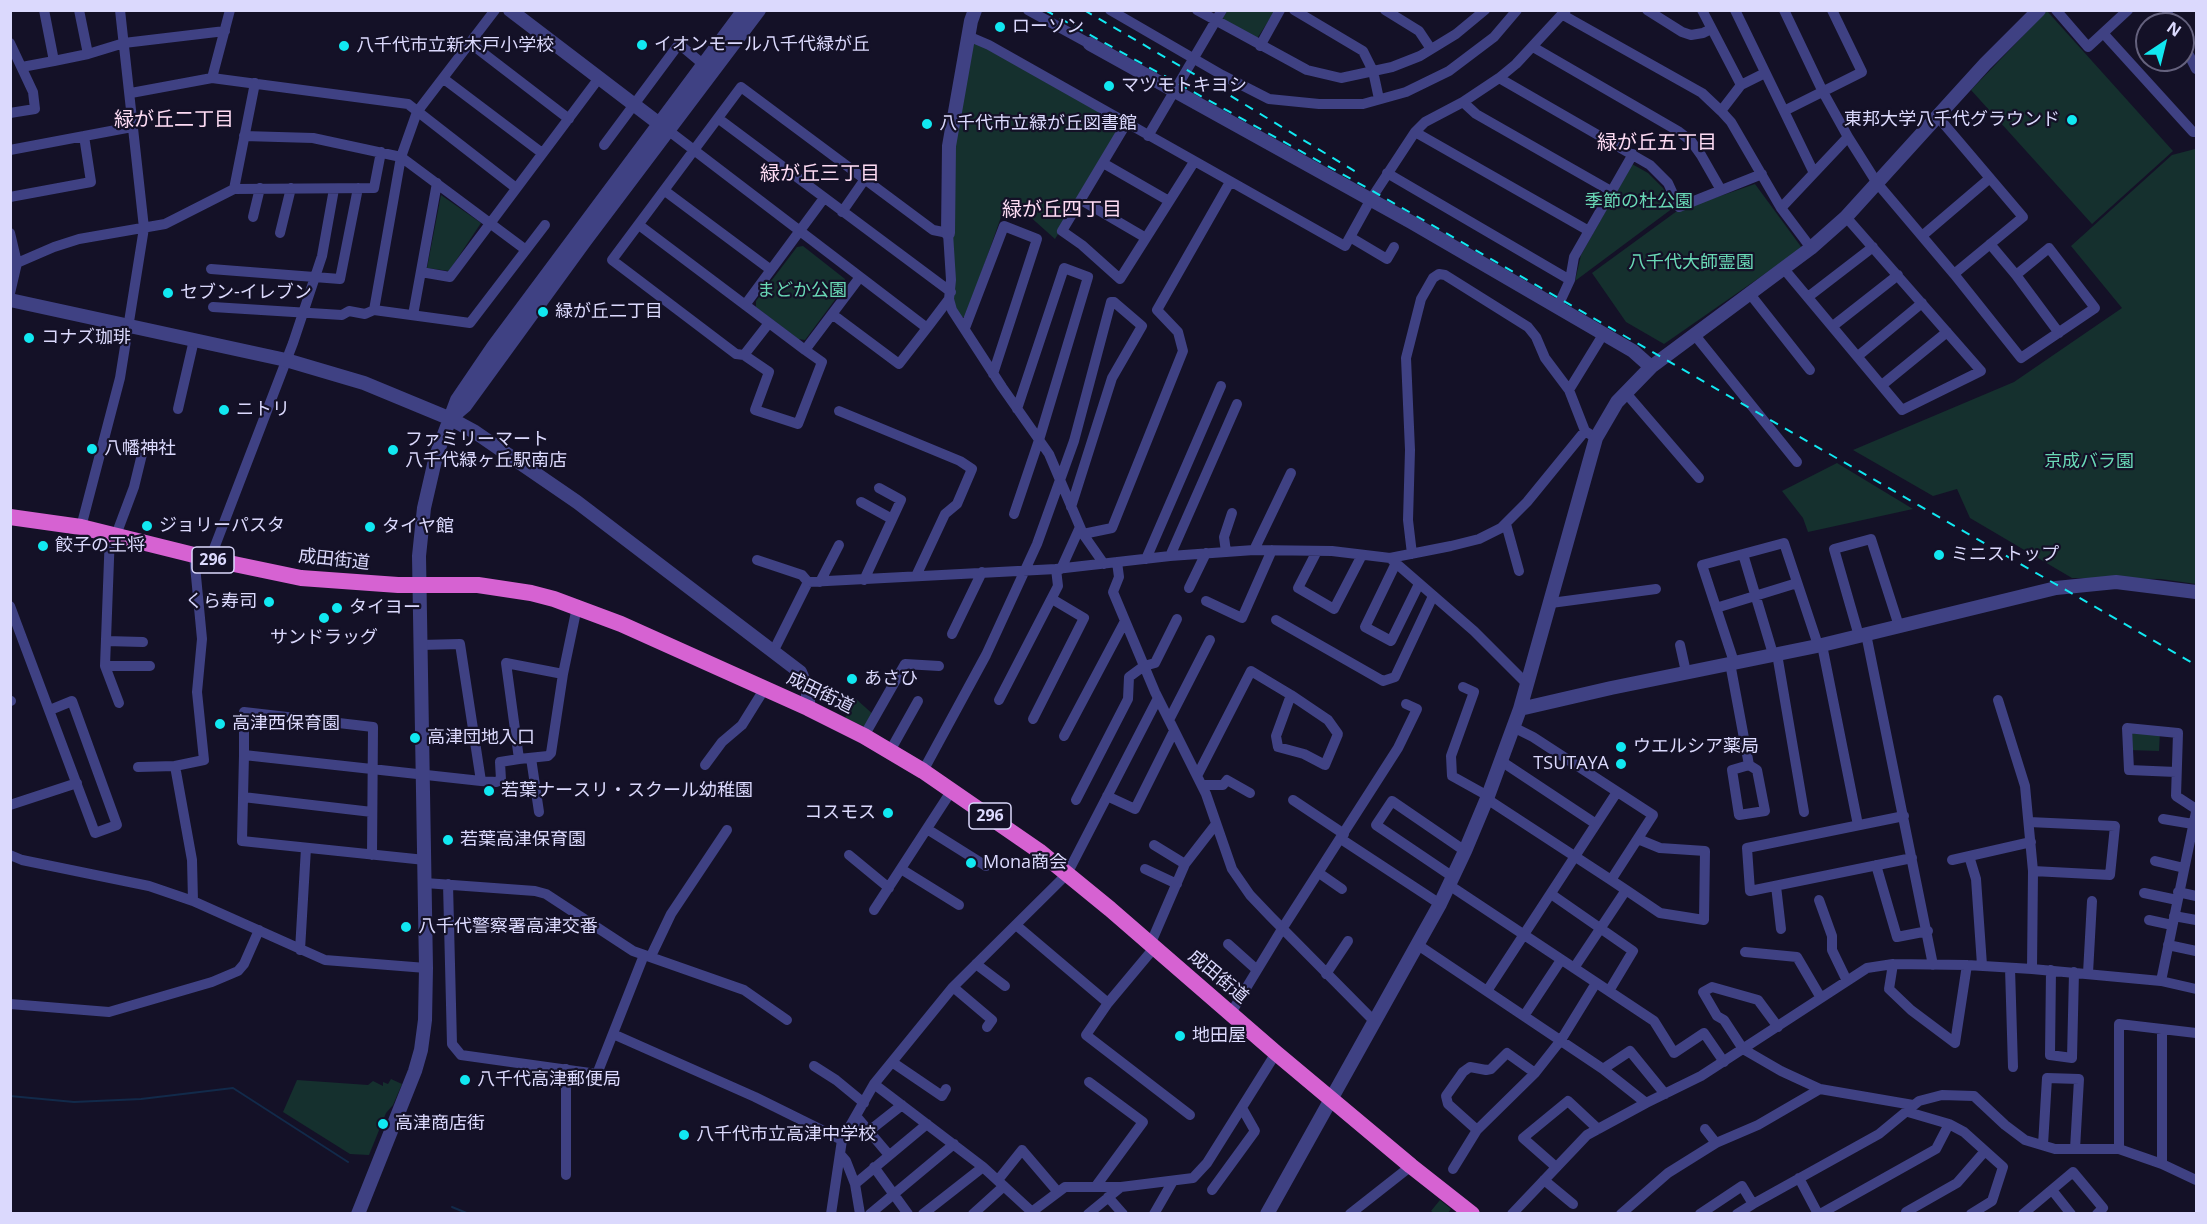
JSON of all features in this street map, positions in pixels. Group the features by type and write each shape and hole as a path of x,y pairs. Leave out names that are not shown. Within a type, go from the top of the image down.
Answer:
{"highway":[{"name":"成田街道","path":"10,517 81,527 202,557 301,578 342,583 478,585 554,598 808,708 864,736 923,771 1032,845 1110,909 1276,1053 1472,1214"}],"street":[{"path":"44,10 54,61"},
{"path":"79,10 88,54"},
{"path":"81,527 120,378 144,228 140,179 132,127 131,93 120,10"},
{"path":"212,78 230,10"},
{"path":"374,310 401,157 417,112 495,10"},
{"path":"510,10 927,328"},
{"path":"664,128 704,65 744,10"},
{"path":"358,1214 410,1084 423,1040 426,968 420,534 436,456 457,400 493,347 759,10"},
{"path":"975,10 968,36 949,146 948,233 952,310 1039,440 1055,467 1082,531 1104,564"},
{"path":"1028,10 1371,199 1558,306 1634,351 1651,367"},
{"path":"1110,10 1269,99 1319,104 1363,104 1406,92 1449,71 1494,37 1517,10"},
{"path":"1197,10 1307,70 1341,78 1405,63 1456,34 1480,12"},
{"path":"1148,136 1222,10"},
{"path":"1260,46 1280,10"},
{"path":"1294,10 1363,51 1373,71 1379,99"},
{"path":"1385,10 1419,31 1431,49"},
{"path":"1647,10 1682,32 1691,35 1711,29"},
{"path":"1702,10 1741,85"},
{"path":"1784,10 1823,92 1877,183 1954,274 2020,358 2096,308 2049,248 2016,275"},
{"path":"1784,111 1862,72 1832,10"},
{"path":"2056,10 2088,47 2128,10"},
{"path":"1737,11 1814,174"},
{"path":"1419,584 1391,641 1365,627 1393,561 1412,554 1479,539 1506,524 1591,434 1625,392 1651,367 1811,248 1846,217 1985,64 2037,11"},
{"path":"968,36 989,45 1345,246 1371,199 1415,132 1425,122 1499,78 1565,13 1702,93 1721,111 1731,122 1781,208 1811,248"},
{"path":"22,67 88,54 124,43 225,31"},
{"path":"2103,33 2193,132 2196,132"},
{"path":"10,43 33,92 35,109 10,113"},
{"path":"470,43 569,119"},
{"path":"604,145 679,44 704,65"},
{"path":"1533,47 1678,131 1691,141 1721,190"},
{"path":"1721,111 1741,85 1765,73"},
{"path":"131,93 212,78 408,104 516,188"},
{"path":"421,272 450,277 599,78"},
{"path":"1499,78 1650,165 1668,183 1679,207 1762,174"},
{"path":"444,79 542,153"},
{"path":"234,189 255,83"},
{"path":"639,225 822,362 798,424 755,410 769,372 744,355 736,354 612,260 741,87 933,230 948,233"},
{"path":"1462,102 1476,114 1611,191"},
{"path":"1938,117 2023,217 1954,274"},
{"path":"719,119 950,296"},
{"path":"1126,124 1062,231 1082,245 1120,279 1194,162"},
{"path":"10,150 132,127"},
{"path":"1415,132 1589,231"},
{"path":"244,135 313,138 401,157 526,250"},
{"path":"10,197 91,182 84,136"},
{"path":"1781,208 1848,137"},
{"path":"17,263 78,239 165,224 234,189 374,188 381,152"},
{"path":"1558,306 1570,280 1574,257 1633,154"},
{"path":"1103,163 1169,201"},
{"path":"1387,173 1570,280"},
{"path":"1922,236 1989,178"},
{"path":"842,212 865,179"},
{"path":"1082,531 1112,528 1183,351 1178,332 1157,310 1230,182"},
{"path":"413,315 437,183"},
{"path":"253,217 260,188"},
{"path":"280,232 291,188"},
{"path":"211,269 340,279 358,188"},
{"path":"138,767 175,766 204,760 197,692 202,639 202,557 286,360 322,256 334,189"},
{"path":"665,191 771,270"},
{"path":"745,305 824,198"},
{"path":"1081,200 1146,238"},
{"path":"1784,268 1902,410 1981,371 1846,217"},
{"path":"213,307 342,315 349,311 364,314 374,310 470,323 545,225"},
{"path":"965,328 1004,226 1037,239 993,374"},
{"path":"1350,237 1387,259 1394,247"},
{"path":"10,293 17,263 11,239"},
{"path":"1990,244 2016,275 2058,333"},
{"path":"1808,297 1873,247"},
{"path":"1014,514 1039,440 1088,277 1064,268 1017,410"},
{"path":"1267,1214 1440,904 1488,798 1520,709 1551,603 1591,434 1569,390 1545,358 1536,337 1528,327 1445,275 1439,274 1433,278 1422,299 1406,358 1410,450 1408,520 1412,554"},
{"path":"1833,326 1898,275"},
{"path":"805,350 860,277"},
{"path":"1750,294 1810,370"},
{"path":"832,314 900,364 950,296"},
{"path":"10,300 286,360 364,383 451,419 475,432 578,502 800,672 808,692 808,708"},
{"path":"923,771 986,655 1025,570 1074,441 1111,302 1114,302 1142,326 1112,378 1071,507"},
{"path":"1858,356 1922,303"},
{"path":"744,355 768,323"},
{"path":"1882,386 1947,332"},
{"path":"1569,390 1604,333"},
{"path":"1694,334 1797,462"},
{"path":"178,409 194,340"},
{"path":"1146,559 1221,386"},
{"path":"1625,392 1699,478"},
{"path":"1170,556 1237,404"},
{"path":"839,411 960,461 972,469 957,504 945,514 916,576"},
{"path":"119,703 105,666 113,534 134,487 144,446"},
{"path":"1254,550 1291,473"},
{"path":"864,580 901,500 879,488"},
{"path":"861,502 892,519"},
{"path":"1226,552 1224,537 1232,513"},
{"path":"1506,524 1519,571"},
{"path":"999,700 1058,586 1059,569 1082,531"},
{"path":"1899,626 1871,539 1834,549 1862,635 1904,816 1933,965"},
{"path":"1749,765 1732,770 1739,815 1765,811 1757,770 1749,765 1732,663 1702,565 1784,543 1820,645 1858,825"},
{"path":"773,652 839,544"},
{"path":"758,560 802,575 814,582 1059,569 1170,556 1254,550 1317,551 1362,555 1393,561 1474,630 1527,684"},
{"path":"1206,601 1242,618 1272,550"},
{"path":"1317,551 1298,588 1334,609 1362,555"},
{"path":"1189,588 1206,553"},
{"path":"1743,554 1775,654 1804,812"},
{"path":"1117,562 1119,577 1113,592 1158,698 1199,781 1232,869 1250,895 1374,1021"},
{"path":"952,634 982,572"},
{"path":"1520,709 1820,645 2010,598 2085,584 2116,582 2196,592"},
{"path":"1716,608 1797,583"},
{"path":"1551,603 1656,589"},
{"path":"1276,620 1383,681 1395,677 1433,596"},
{"path":"1033,719 1084,618 1052,599"},
{"path":"10,606 14,626 50,710 95,833 117,825 72,701 50,710"},
{"path":"244,755 481,781 501,780 500,762 548,756 551,753 563,674 577,607"},
{"path":"1076,800 1128,699 1129,677 1144,666 1155,663 1177,619"},
{"path":"1064,736 1125,621"},
{"path":"1169,720 1210,640"},
{"path":"106,641 143,642"},
{"path":"420,645 460,644 481,781"},
{"path":"1680,645 1686,672"},
{"path":"519,759 506,663 563,674"},
{"path":"864,736 905,663 939,666"},
{"path":"105,666 150,666"},
{"path":"1199,781 1251,670 1291,695 1328,720 1338,734 1325,765 1304,754 1278,747 1276,736 1291,695"},
{"path":"1463,687 1474,692 1451,756 1452,776 1660,913 1704,920 1705,852 1660,848 1638,839"},
{"path":"705,765 722,742 742,725 765,688"},
{"path":"831,1214 842,1140 874,1084 953,987 1067,873 1158,698"},
{"path":"1998,700 2025,786 2031,842 2032,969"},
{"path":"890,751 918,701"},
{"path":"1231,1013 1398,748 1417,709 1406,704"},
{"path":"372,855 373,727 244,712 242,841 372,855 425,860"},
{"path":"1513,727 1533,737 1653,815 1611,880"},
{"path":"2160,981 2184,868 2192,855 2196,810 2176,796 2178,733 2127,728 2129,770 2176,772"},
{"path":"1107,796 1135,809 1174,731"},
{"path":"531,758 539,812"},
{"path":"1501,761 1596,824"},
{"path":"175,766 192,860 193,901"},
{"path":"1199,781 1223,785 1227,780 1250,793"},
{"path":"10,805 77,783"},
{"path":"874,910 952,790"},
{"path":"1487,991 1617,792"},
{"path":"243,797 372,812"},
{"path":"1293,800 1440,904"},
{"path":"1466,850 1392,801 1376,825 1524,935 1654,1021 1674,1053 1704,1033 1724,1062"},
{"path":"1904,816 1747,848 1750,891 1912,858"},
{"path":"2163,819 2193,825"},
{"path":"2029,822 2115,826 2110,875 2032,871"},
{"path":"1190,1115 1086,1035 1152,947 1185,864 1216,824"},
{"path":"927,829 986,866"},
{"path":"448,884 452,1044 461,1055 597,1074 647,956 671,914 727,830"},
{"path":"1952,860 2031,842"},
{"path":"1154,845 1185,864"},
{"path":"300,950 306,848"},
{"path":"10,855 22,860 149,886 193,901 325,960 426,968"},
{"path":"849,855 889,888"},
{"path":"1969,856 1976,879 1982,965"},
{"path":"2155,861 2184,868"},
{"path":"1876,865 1897,937 1928,931"},
{"path":"901,869 959,905"},
{"path":"1146,869 1177,884"},
{"path":"1319,873 1341,889"},
{"path":"425,882 535,891 546,894 633,951 744,990 788,1020"},
{"path":"1776,886 1782,929"},
{"path":"1574,968 1626,890"},
{"path":"2144,893 2196,896"},
{"path":"1551,894 1633,951 1609,991"},
{"path":"1819,900 1832,936 1832,950 1847,981"},
{"path":"2088,973 2092,902"},
{"path":"2149,920 2196,920"},
{"path":"1016,925 1108,1003"},
{"path":"10,1004 109,1012 212,982 238,971 244,964 260,930"},
{"path":"1326,974 1347,941"},
{"path":"1228,944 1257,970"},
{"path":"1418,945 1604,1069 1646,1103"},
{"path":"2168,945 2196,951"},
{"path":"1746,952 1797,957 1821,998"},
{"path":"1524,1016 1561,960"},
{"path":"976,964 1005,986"},
{"path":"1893,964 1889,989 1911,1010 1955,1043 1967,965"},
{"path":"1512,1214 1580,1141 1646,1103 1701,1076 1867,968 1893,964 1982,965 2160,981 2196,989"},
{"path":"2010,968 2013,1067"},
{"path":"2051,970 2050,1055 2072,1058 2074,972"},
{"path":"1453,1168 1477,1130 1534,1074 1561,1040 1596,983"},
{"path":"953,987 992,1020 987,1027"},
{"path":"1778,1027 1758,1000 1712,987 1702,992 1717,1016 1724,1020 1743,1049 1781,1071 1820,1089 1910,1108 1964,1132 2003,1167 1992,1201 1971,1214"},
{"path":"2119,1149 2119,1024 2196,1033"},
{"path":"2162,1029 2162,1164"},
{"path":"613,1034 755,1097 842,1140"},
{"path":"1604,1069 1630,1051 1665,1094"},
{"path":"874,1084 983,1167 1030,1213 1065,1187 1121,1187 1187,1180 1198,1174 1208,1163 1276,1053"},
{"path":"1477,1130 1448,1104 1446,1096 1463,1072 1470,1067 1491,1069 1507,1053 1534,1074"},
{"path":"892,1062 942,1096 946,1089"},
{"path":"814,1066 864,1102"},
{"path":"566,1069 566,1175"},
{"path":"2043,1145 2047,1078 2079,1079 2075,1149"},
{"path":"1089,1082 1143,1122 1096,1186"},
{"path":"1622,1214 1668,1173 1716,1143 1758,1125 1820,1089"},
{"path":"1737,1214 1879,1134 1919,1101 1942,1095 1974,1096 2025,1140 2055,1149 2119,1149 2162,1164 2196,1180"},
{"path":"1556,1167 1523,1138 1568,1101 1598,1129"},
{"path":"869,1131 902,1105"},
{"path":"1212,1190 1255,1131 1242,1108"},
{"path":"856,1116 889,1155"},
{"path":"855,1184 927,1124"},
{"path":"1799,1178 1819,1214 1936,1149 1949,1124"},
{"path":"1705,1130 1716,1143"},
{"path":"870,1214 954,1144"},
{"path":"973,1214 1001,1183 1022,1150 1057,1191"},
{"path":"1907,1214 1906,1212 1956,1183 1985,1152"},
{"path":"840,1154 846,1161 855,1184 860,1214"},
{"path":"1350,1214 1411,1166"},
{"path":"874,1167 909,1214"},
{"path":"923,1214 983,1167"},
{"path":"2027,1212 2073,1172 2103,1208 2097,1214"},
{"path":"1544,1180 1573,1204"},
{"path":"1154,1214 1173,1181"},
{"path":"1700,1214 1742,1186 1753,1204"},
{"path":"1088,1214 1121,1187"},
{"path":"2052,1190 2071,1214"},
{"path":"1108,1197 1123,1214"}],"green space":[{"path":"1227,11 1275,11 1256,40 1224,22 1223,18"},
{"name":"東邦大学八千代グラウンド","path":"2047,11 2173,151 2092,224 1971,90"},
{"path":"968,36 1126,124 1055,239 1008,197 966,317 961,317 955,306 951,280 949,146"},
{"name":"京成バラ園","path":"2195,149 2196,584 2161,579 2072,578 1970,518 1957,489 1933,496 1853,450 2014,382 2122,308 2071,246 2172,155"},
{"name":"季節の杜公園","path":"1632,164 1648,173 1663,188 1673,208 1575,281 1581,255"},
{"name":"八千代大師霊園","path":"1755,184 1802,248 1664,344 1626,322 1592,273 1677,211"},
{"path":"441,195 481,223 449,271 427,268"},
{"name":"まどか公園","path":"803,246 845,279 846,285 805,340 798,339 756,307 756,301 797,247"},
{"path":"1837,463 1913,509 1808,532 1803,518 1782,491"},
{"path":"856,699 875,716 865,727 845,718"},
{"path":"2127,728 2160,730 2159,751 2128,750"},
{"path":"391,1079 402,1084 393,1105 386,1113 369,1155 350,1154 283,1112 297,1080 368,1085 373,1081 383,1086 383,1082 388,1084"},
{"path":"1440,1200 1451,1209 1448,1213 1431,1211"}],"waterway":[{"path":"10,1096 74,1102 141,1099 233,1088 348,1162"},
{"path":"452,1207 469,1214"}],"railway":[{"path":"1045,10 1371,190 2196,665"},
{"path":"1084,10 1361,175"}],"place":[{"name":"ローソン","path":"1000,27"},
{"name":"イオンモール八千代緑が丘","path":"642,45"},
{"name":"八千代市立新木戸小学校","path":"344,46"},
{"name":"マツモトキヨシ","path":"1109,86"},
{"name":"東邦大学八千代グラウンド","path":"2072,120"},
{"name":"八千代市立緑が丘図書館","path":"927,124"},
{"name":"セブン-イレブン","path":"168,293"},
{"name":"緑が丘二丁目","path":"543,312"},
{"name":"コナズ珈琲","path":"29,338"},
{"name":"ニトリ","path":"224,410"},
{"name":"八幡神社","path":"92,449"},
{"name":"ファミリーマート 八千代緑ヶ丘駅南店","path":"393,450"},
{"name":"ジョリーパスタ","path":"147,526"},
{"name":"タイヤ館","path":"370,527"},
{"name":"餃子の王将","path":"43,546"},
{"name":"ミニストップ","path":"1939,555"},
{"name":"くら寿司","path":"269,602"},
{"name":"タイヨー","path":"337,608"},
{"name":"サンドラッグ","path":"324,618"},
{"name":"あさひ","path":"852,679"},
{"name":"高津西保育園","path":"220,724"},
{"name":"高津団地入口","path":"415,738"},
{"name":"ウエルシア薬局","path":"1621,747"},
{"name":"TSUTAYA","path":"1621,764"},
{"name":"若葉ナースリ・スクール幼稚園","path":"489,791"},
{"name":"コスモス","path":"888,813"},
{"name":"若葉高津保育園","path":"448,840"},
{"name":"Mona商会","path":"971,863"},
{"name":"八千代警察署高津交番","path":"406,927"},
{"name":"地田屋","path":"1180,1036"},
{"name":"八千代高津郵便局","path":"465,1080"},
{"name":"高津商店街","path":"383,1124"},
{"name":"八千代市立高津中学校","path":"684,1135"}],"district":[{"name":"緑が丘二丁目","path":"174,120"},
{"name":"緑が丘五丁目","path":"1657,143"},
{"name":"緑が丘三丁目","path":"820,174"},
{"name":"緑が丘四丁目","path":"1062,210"}]}
